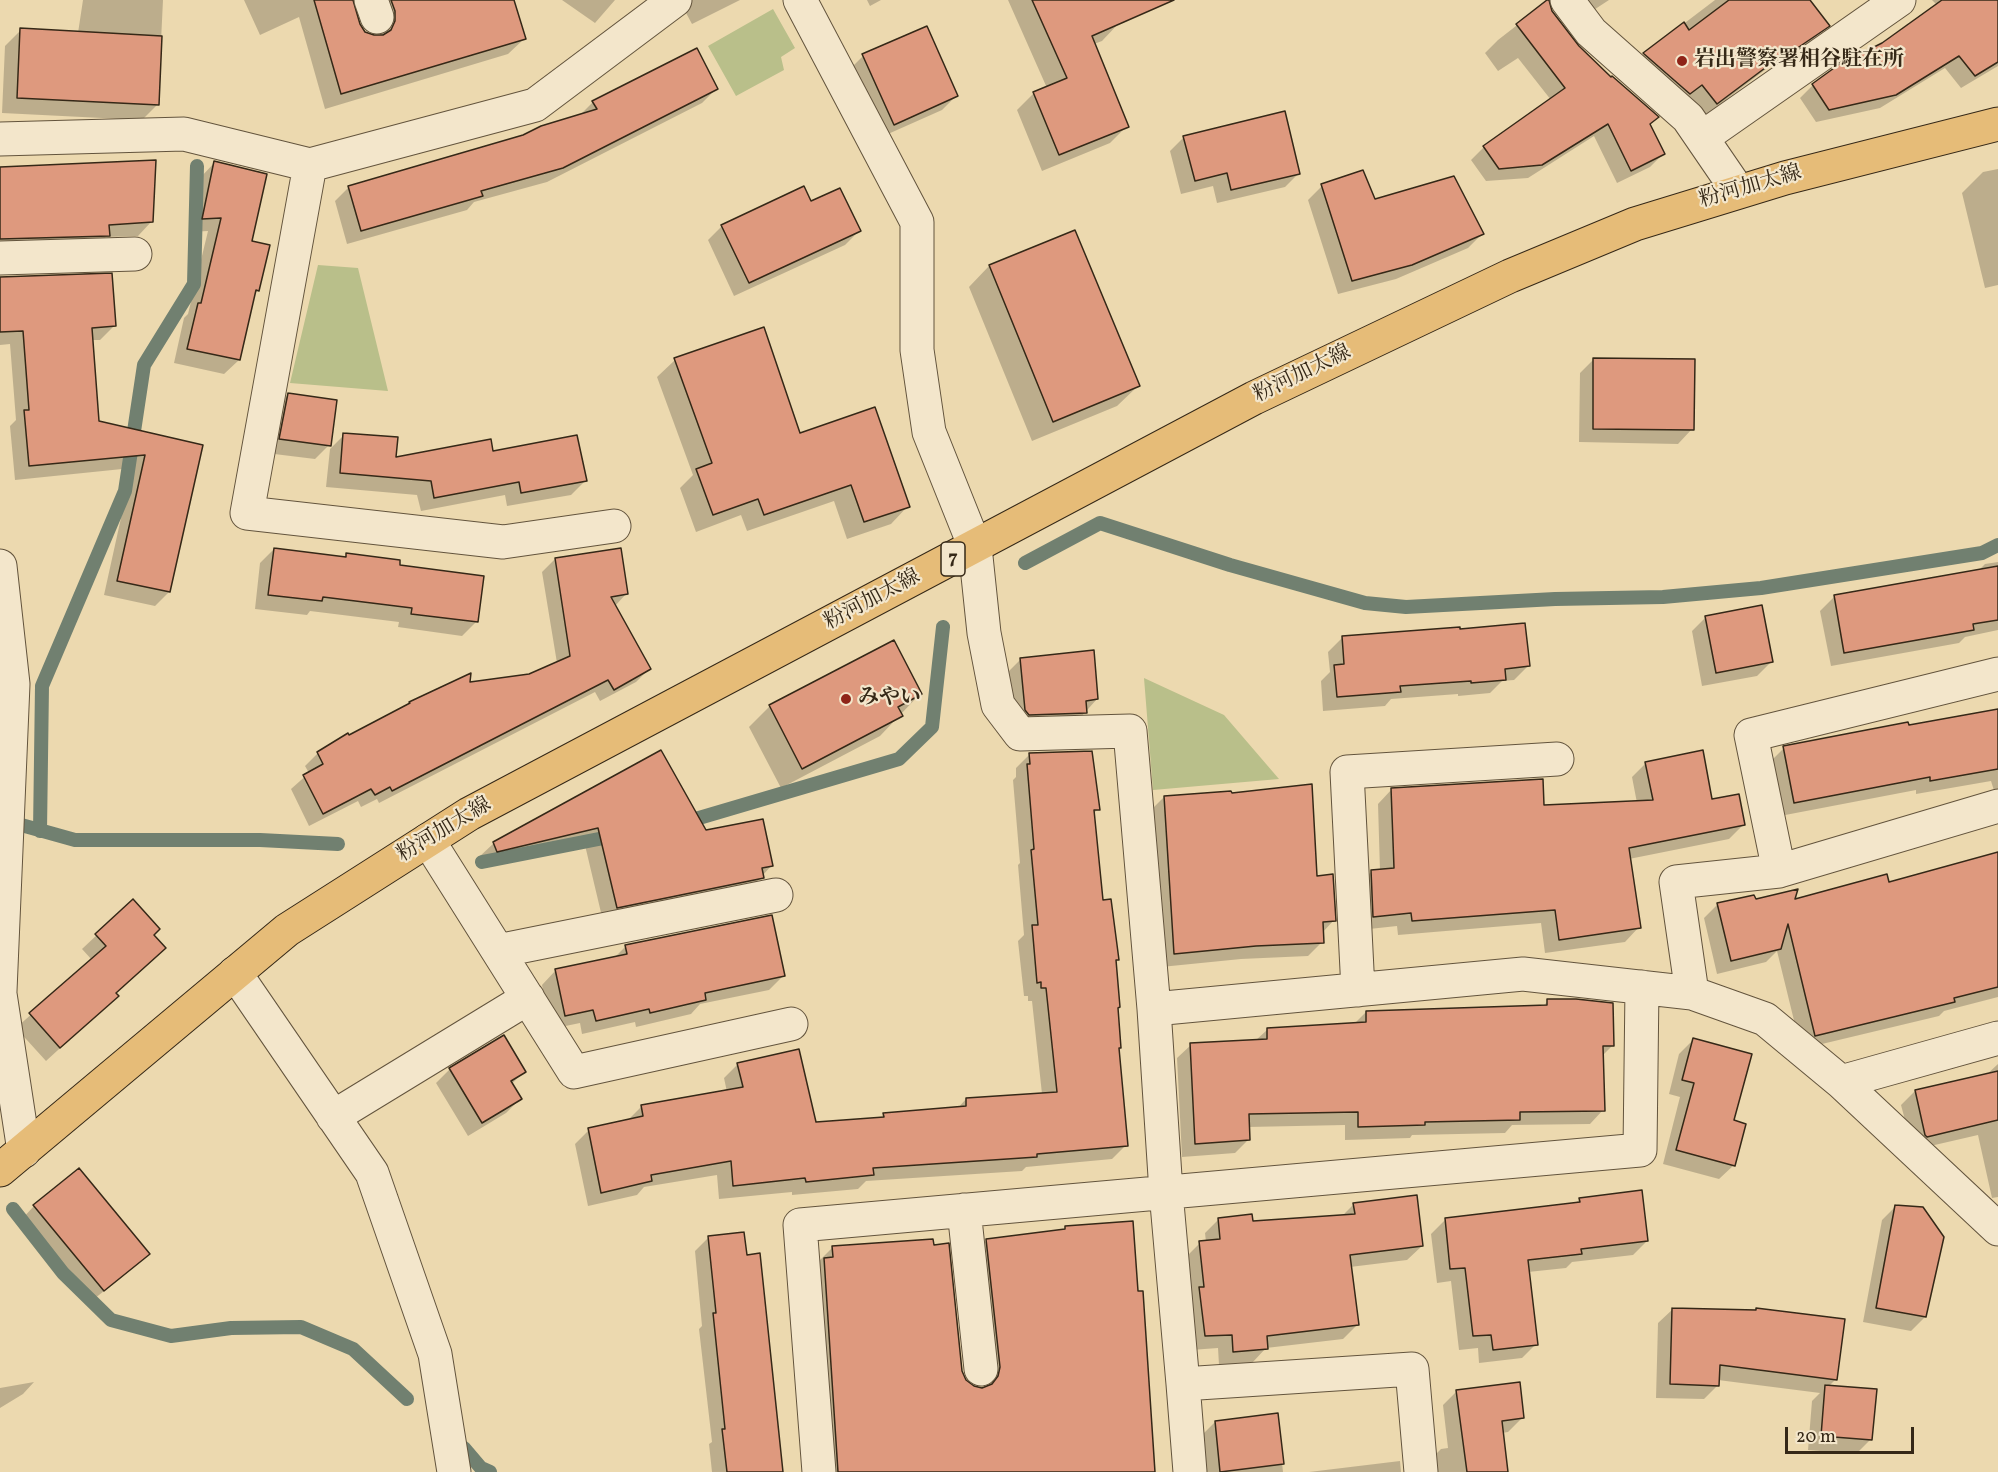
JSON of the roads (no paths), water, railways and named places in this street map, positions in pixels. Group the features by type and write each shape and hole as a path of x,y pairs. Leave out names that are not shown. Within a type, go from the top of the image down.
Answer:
{"main road":[{"name":"粉河加太線","path":"12,1160 287,930 469,814 1254,398 1510,276 1635,224 1738,191 1998,124"}],"street":[{"path":"0,139 184,134 310,165 535,105 675,0"},
{"path":"800,0 917,222 917,350 929,432 975,547 984,633 998,705 1020,734 1130,730 1190,1472"},
{"path":"1567,0 1591,32 1688,118 1738,191"},
{"path":"1703,137 1899,0"},
{"path":"310,165 246,513 502,542 614,526"},
{"path":"0,258 135,254"},
{"path":"0,566 2,603 13,684 0,992 12,1160"},
{"path":"1779,871 1751,735 1998,674"},
{"path":"1358,990 1347,772 1557,759"},
{"path":"1692,993 1676,882 1779,871 1998,806"},
{"path":"428,840 574,1072 791,1024"},
{"path":"498,951 776,895"},
{"path":"235,973 372,1173 435,1354 454,1472"},
{"path":"1154,1009 1523,974 1692,993 1765,1019 1841,1082 1998,1229"},
{"path":"819,1472 800,1225 1640,1150 1642,987"},
{"path":"333,1117 528,998"},
{"path":"1841,1082 1998,1038"},
{"path":"964,1210 981,1369"},
{"path":"1183,1384 1412,1369 1421,1472"}],"waterway":[{"path":"40,831 42,686 125,491 144,365 194,284 197,166"},
{"path":"1025,563 1100,523 1230,565 1365,603 1406,607 1555,599 1663,597 1761,588 1982,553 1998,545"},
{"path":"682,823 899,759 932,727 943,627"},
{"path":"7,821 75,840 260,840 338,844"},
{"path":"482,862 619,835"},
{"path":"13,1209 63,1273 111,1320 171,1336 231,1328 301,1327 353,1349 407,1399"},
{"path":"464,1448 481,1468 490,1472"}],"place":[{"name":"岩出警察署相谷駐在所","path":"1682,61"},
{"name":"みやい","path":"846,699"}]}
